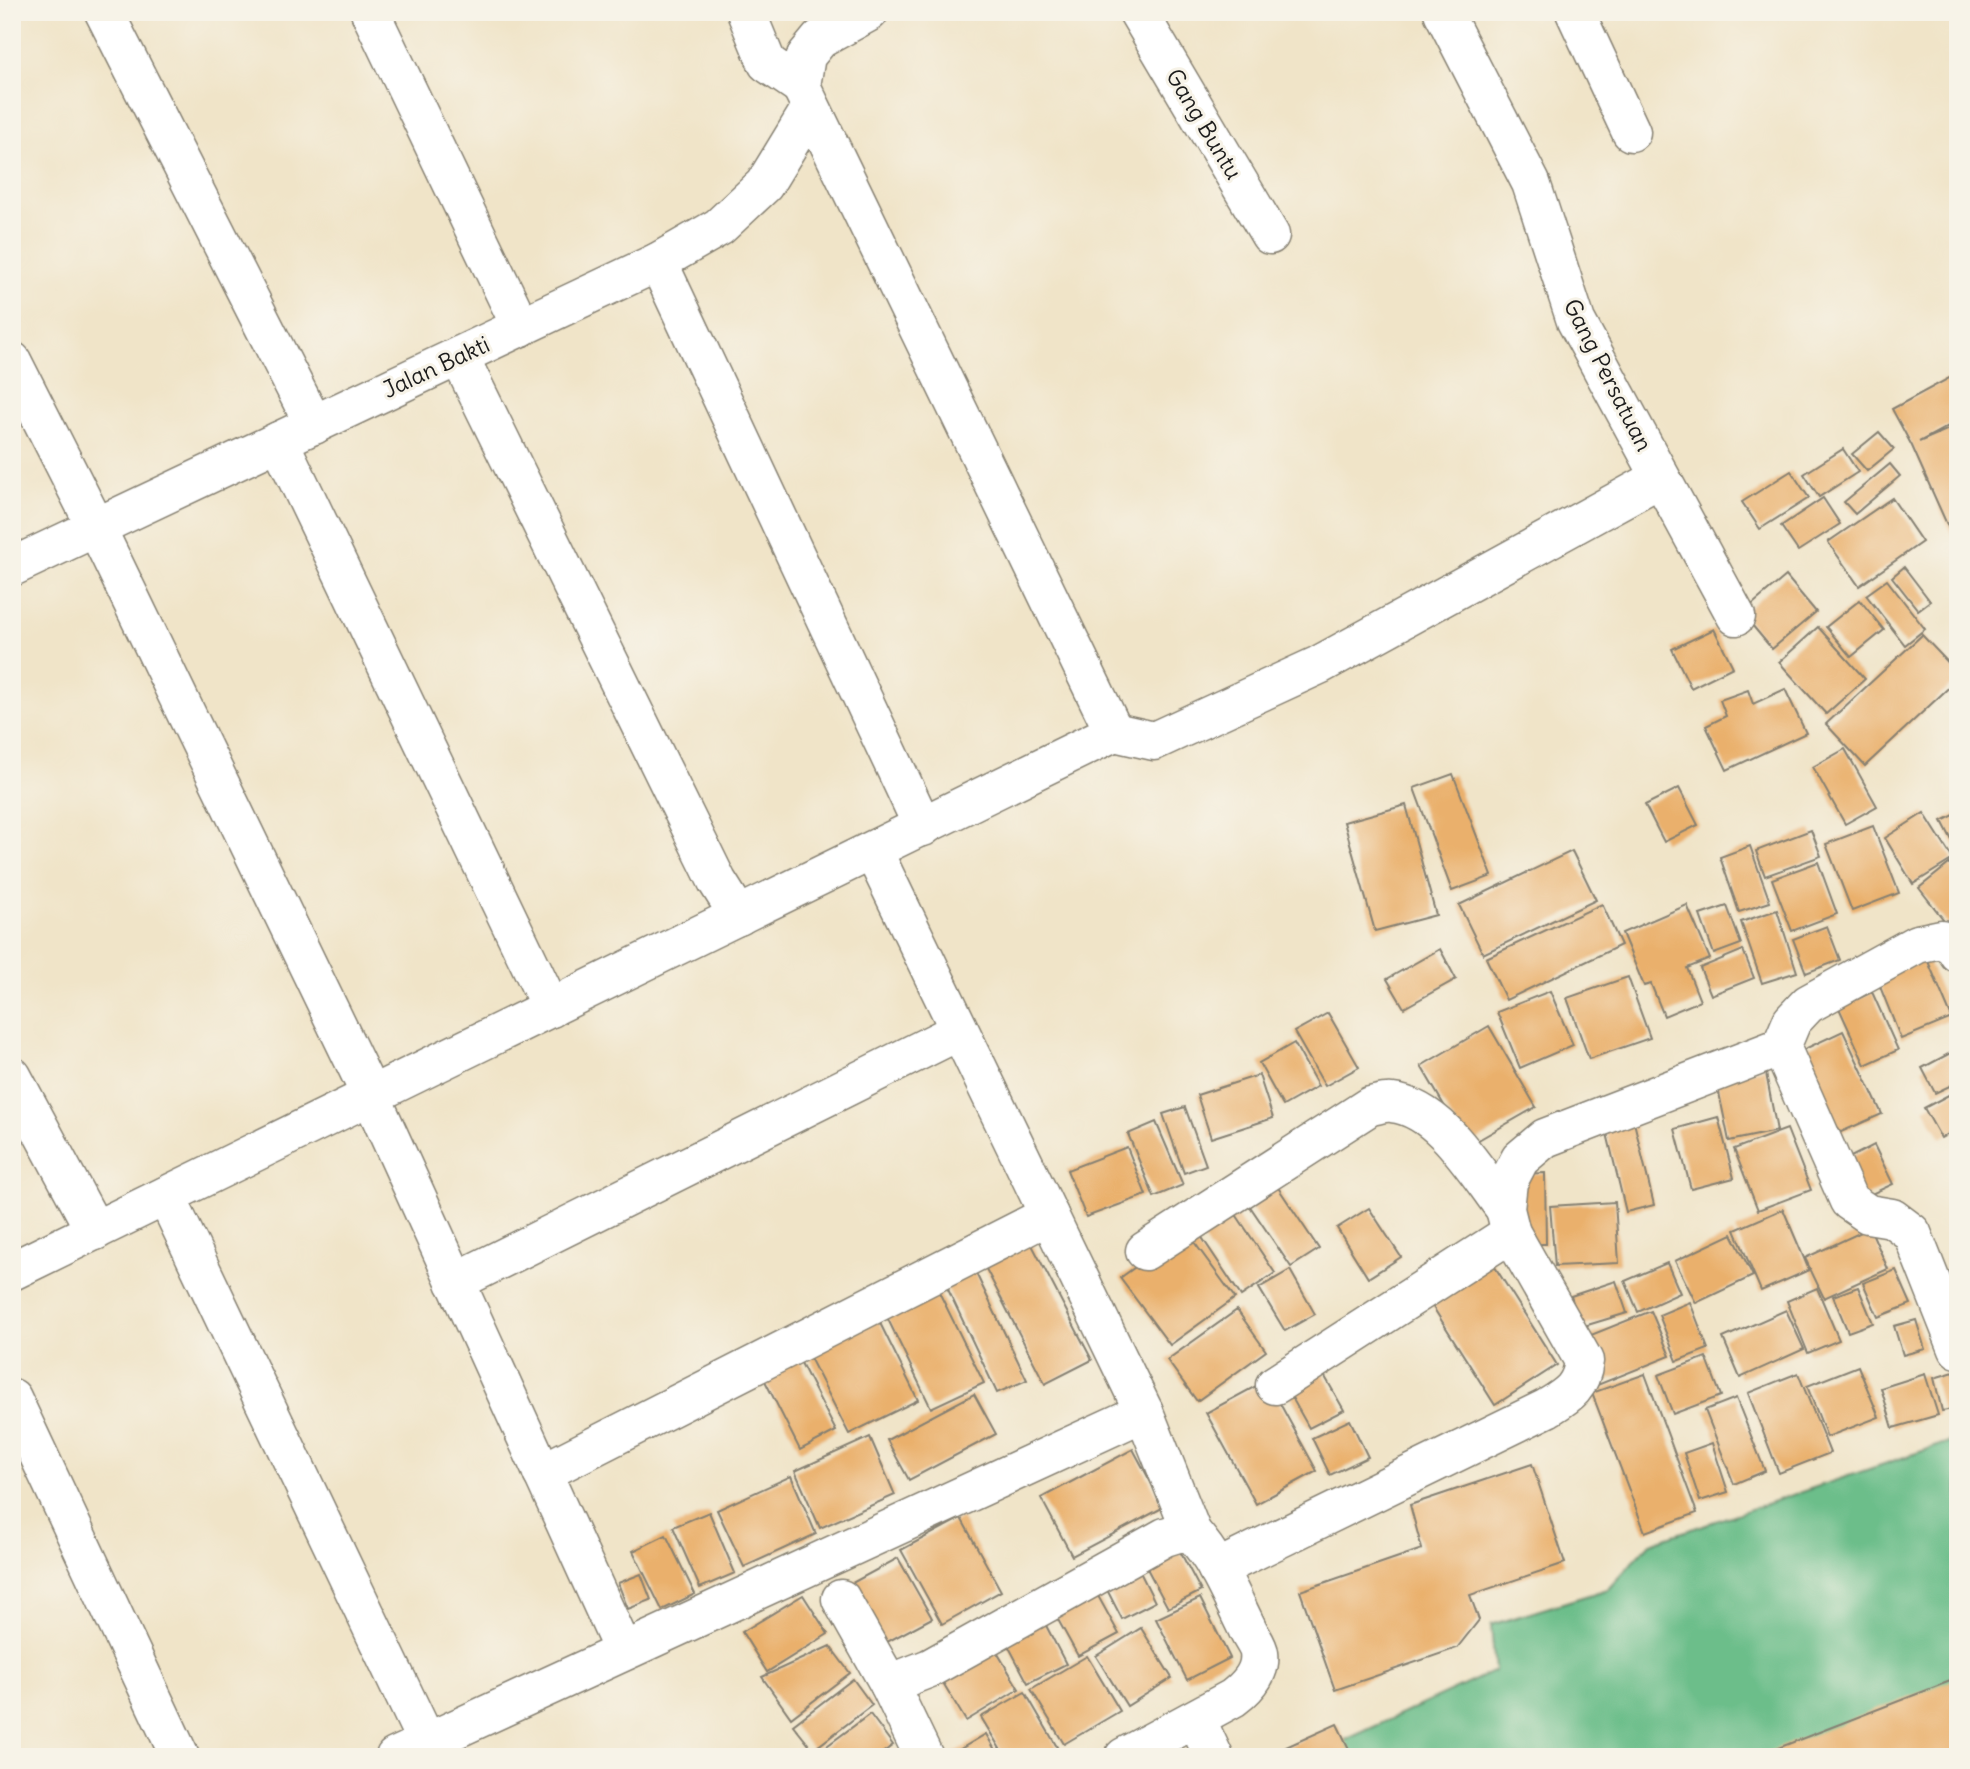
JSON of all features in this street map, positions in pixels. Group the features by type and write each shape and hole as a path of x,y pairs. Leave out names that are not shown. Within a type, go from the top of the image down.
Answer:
{"street":[{"path":"104,12 314,425"},
{"path":"370,12 521,327"},
{"path":"746,12 767,64 806,97 1114,732"},
{"name":"Jalan Bakti","path":"12,567 658,262 719,227 764,186 806,97 806,56 820,38 869,12"},
{"name":"Gang Buntu","path":"1138,12 1270,235"},
{"name":"Gang Persatuan","path":"1443,12 1531,183 1576,321 1736,616"},
{"path":"1575,12 1631,132"},
{"path":"658,262 923,827"},
{"path":"459,356 717,881 739,916"},
{"path":"12,361 96,527 371,1096 623,1650"},
{"path":"279,441 551,1008"},
{"path":"12,1271 1114,732 1154,741 1319,665 1660,478"},
{"path":"873,851 1144,1412 1192,1533 1202,1543 1217,1569 1259,1653 1256,1670 1248,1686 1196,1719 1124,1757"},
{"path":"1958,953 1954,946 1941,939 1917,944 1889,959 1808,1004 1792,1021 1781,1048 1849,1201 1868,1214 1892,1218 1912,1233 1958,1349"},
{"path":"455,1282 959,1031"},
{"path":"1508,1221 1508,1182 1520,1158 1545,1138 1781,1048"},
{"path":"12,1076 94,1231"},
{"path":"1145,1251 1370,1106 1390,1103 1405,1106 1429,1117 1453,1141 1508,1221 1584,1362 1582,1375 1571,1393 1547,1408 1217,1569"},
{"path":"166,1196 411,1750 1144,1412"},
{"path":"542,1473 1049,1215"},
{"path":"1275,1385 1508,1221"},
{"path":"12,1398 180,1757"},
{"path":"889,1684 930,1668 1165,1537 1178,1532 1192,1533"},
{"path":"841,1599 889,1684 924,1757"},
{"path":"1196,1719 1214,1757"}],"green space":[{"path":"1958,1439 1958,1757 1333,1757 1328,1748 1495,1671 1491,1625 1608,1589 1650,1543"}],"building":[{"path":"1951,377 1958,389 1958,421 1919,442 1958,425 1958,536 1953,538 1912,446 1892,409"},
{"path":"1879,432 1894,449 1867,471 1852,454"},
{"path":"1843,449 1858,472 1819,497 1804,474"},
{"path":"1890,464 1900,476 1855,514 1844,502"},
{"path":"1791,471 1809,498 1760,529 1742,502"},
{"path":"1823,498 1840,524 1798,551 1781,526"},
{"path":"1892,498 1922,542 1859,586 1828,542"},
{"path":"1904,567 1930,601 1918,610 1892,577"},
{"path":"1786,576 1816,612 1772,649 1742,613"},
{"path":"1887,580 1925,629 1905,645 1866,595"},
{"path":"1860,600 1884,630 1851,657 1826,627"},
{"path":"1818,627 1865,679 1826,714 1779,662"},
{"path":"1714,629 1733,667 1691,688 1672,649"},
{"path":"1922,635 1958,673 1958,679 1865,766 1826,724"},
{"path":"1785,689 1806,733 1727,770 1706,726 1726,716 1720,700 1748,690 1753,704"},
{"path":"1845,749 1877,806 1845,824 1813,767"},
{"path":"1453,774 1492,876 1452,891 1414,788"},
{"path":"1679,788 1698,825 1664,842 1645,805"},
{"path":"1406,805 1436,915 1375,931 1344,822"},
{"path":"1924,813 1953,859 1913,884 1885,838"},
{"path":"1958,813 1958,852 1942,821"},
{"path":"1873,826 1899,893 1852,911 1826,844"},
{"path":"1811,830 1821,856 1765,876 1756,851"},
{"path":"1750,846 1770,902 1739,912 1720,857"},
{"path":"1572,851 1596,900 1483,954 1459,905"},
{"path":"1818,862 1837,914 1792,931 1772,879"},
{"path":"1949,864 1958,875 1958,938 1919,888"},
{"path":"1602,904 1621,945 1506,1000 1486,958"},
{"path":"1687,905 1710,959 1687,968 1700,1001 1664,1016 1651,984 1644,986 1622,933"},
{"path":"1727,906 1741,944 1714,954 1700,915"},
{"path":"1777,910 1797,972 1762,983 1741,922"},
{"path":"1827,926 1840,960 1806,973 1793,939"},
{"path":"1440,949 1456,979 1404,1008 1387,979"},
{"path":"1743,950 1754,978 1711,995 1700,968"},
{"path":"1927,959 1952,1018 1901,1039 1877,979"},
{"path":"1628,977 1650,1038 1589,1059 1567,998"},
{"path":"1550,991 1573,1045 1520,1068 1497,1012"},
{"path":"1872,992 1898,1050 1865,1065 1839,1008"},
{"path":"1328,1013 1359,1067 1325,1086 1294,1032"},
{"path":"1489,1026 1536,1107 1468,1146 1421,1066"},
{"path":"1843,1031 1882,1114 1832,1136 1794,1054"},
{"path":"1294,1043 1318,1086 1283,1106 1259,1063"},
{"path":"1958,1049 1958,1082 1935,1093 1922,1068"},
{"path":"1765,1068 1777,1131 1729,1141 1716,1078"},
{"path":"1259,1075 1273,1118 1211,1138 1197,1095"},
{"path":"1958,1090 1958,1129 1941,1138 1924,1108"},
{"path":"1185,1107 1206,1165 1184,1173 1163,1114"},
{"path":"1718,1117 1734,1178 1691,1189 1675,1129"},
{"path":"1633,1118 1654,1205 1626,1212 1605,1125"},
{"path":"1156,1122 1183,1185 1154,1197 1128,1134"},
{"path":"1787,1129 1811,1190 1758,1210 1734,1149"},
{"path":"1874,1145 1893,1184 1863,1198 1845,1160"},
{"path":"1127,1147 1146,1195 1086,1217 1067,1170"},
{"path":"1545,1173 1546,1244 1520,1244 1520,1174"},
{"path":"1269,1174 1319,1249 1291,1267 1241,1193"},
{"path":"1227,1201 1275,1273 1241,1296 1193,1224"},
{"path":"1615,1202 1619,1263 1555,1266 1550,1206"},
{"path":"1369,1208 1401,1257 1368,1278 1337,1228"},
{"path":"1783,1209 1809,1270 1761,1291 1735,1230"},
{"path":"1870,1228 1888,1269 1824,1298 1805,1258"},
{"path":"1186,1231 1235,1298 1170,1345 1120,1278"},
{"path":"1732,1234 1753,1276 1696,1303 1675,1261"},
{"path":"1030,1241 1092,1360 1045,1384 984,1265"},
{"path":"1488,1256 1557,1365 1495,1405 1426,1296"},
{"path":"1667,1263 1680,1293 1638,1312 1625,1281"},
{"path":"973,1267 1027,1380 997,1393 944,1281"},
{"path":"1290,1270 1315,1314 1285,1331 1259,1288"},
{"path":"1896,1270 1911,1304 1878,1317 1863,1283"},
{"path":"1616,1281 1627,1313 1581,1327 1571,1296"},
{"path":"935,1284 984,1383 931,1408 883,1309"},
{"path":"1858,1287 1873,1323 1848,1332 1833,1296"},
{"path":"1817,1288 1839,1340 1808,1353 1787,1301"},
{"path":"1690,1302 1708,1349 1677,1361 1659,1315"},
{"path":"1237,1310 1266,1351 1197,1401 1167,1360"},
{"path":"1786,1310 1804,1349 1740,1378 1723,1338"},
{"path":"1651,1311 1670,1356 1595,1386 1576,1341"},
{"path":"877,1317 918,1400 849,1434 807,1352"},
{"path":"1916,1320 1925,1349 1903,1355 1894,1326"},
{"path":"1706,1357 1721,1396 1673,1414 1658,1375"},
{"path":"799,1359 836,1431 800,1450 763,1377"},
{"path":"1858,1366 1879,1417 1827,1437 1807,1386"},
{"path":"1320,1368 1344,1410 1309,1428 1286,1387"},
{"path":"1954,1372 1958,1388 1958,1408 1942,1411 1934,1378"},
{"path":"1798,1373 1830,1453 1779,1473 1748,1393"},
{"path":"1645,1374 1697,1513 1645,1532 1592,1393"},
{"path":"1925,1374 1938,1415 1893,1428 1881,1388"},
{"path":"1267,1380 1317,1471 1256,1504 1206,1413"},
{"path":"974,1394 996,1434 909,1480 887,1440"},
{"path":"1736,1398 1765,1471 1734,1484 1705,1410"},
{"path":"1350,1420 1368,1457 1330,1475 1312,1438"},
{"path":"870,1437 895,1495 820,1528 795,1471"},
{"path":"1712,1443 1728,1492 1700,1501 1684,1453"},
{"path":"1133,1449 1164,1507 1072,1556 1041,1498"},
{"path":"1532,1464 1565,1563 1470,1595 1479,1620 1457,1648 1335,1690 1300,1591 1422,1549 1410,1505"},
{"path":"791,1476 816,1534 744,1567 717,1510"},
{"path":"709,1512 735,1573 700,1588 673,1527"},
{"path":"961,1518 1001,1591 942,1624 901,1550"},
{"path":"666,1535 695,1594 662,1610 633,1551"},
{"path":"1175,1542 1201,1591 1168,1608 1142,1559"},
{"path":"898,1558 932,1618 876,1648 843,1588"},
{"path":"1136,1564 1155,1602 1122,1619 1102,1580"},
{"path":"641,1574 651,1600 628,1609 618,1583"},
{"path":"1092,1585 1119,1634 1078,1656 1051,1607"},
{"path":"803,1595 828,1634 767,1672 742,1632"},
{"path":"1200,1598 1230,1658 1187,1680 1156,1619"},
{"path":"1040,1614 1066,1664 1028,1683 1002,1634"},
{"path":"1141,1628 1172,1678 1127,1706 1096,1656"},
{"path":"989,1639 1019,1689 966,1721 936,1671"},
{"path":"830,1646 850,1673 791,1718 762,1677"},
{"path":"1087,1656 1120,1711 1064,1744 1031,1689"},
{"path":"1958,1678 1958,1757 1755,1757"},
{"path":"853,1679 872,1705 813,1750 793,1725"},
{"path":"1025,1692 1057,1747 1041,1757 1005,1757 981,1717"},
{"path":"870,1714 893,1745 877,1757 812,1757"},
{"path":"1337,1724 1353,1757 1291,1757 1286,1747"},
{"path":"986,1734 999,1757 947,1757"}]}
